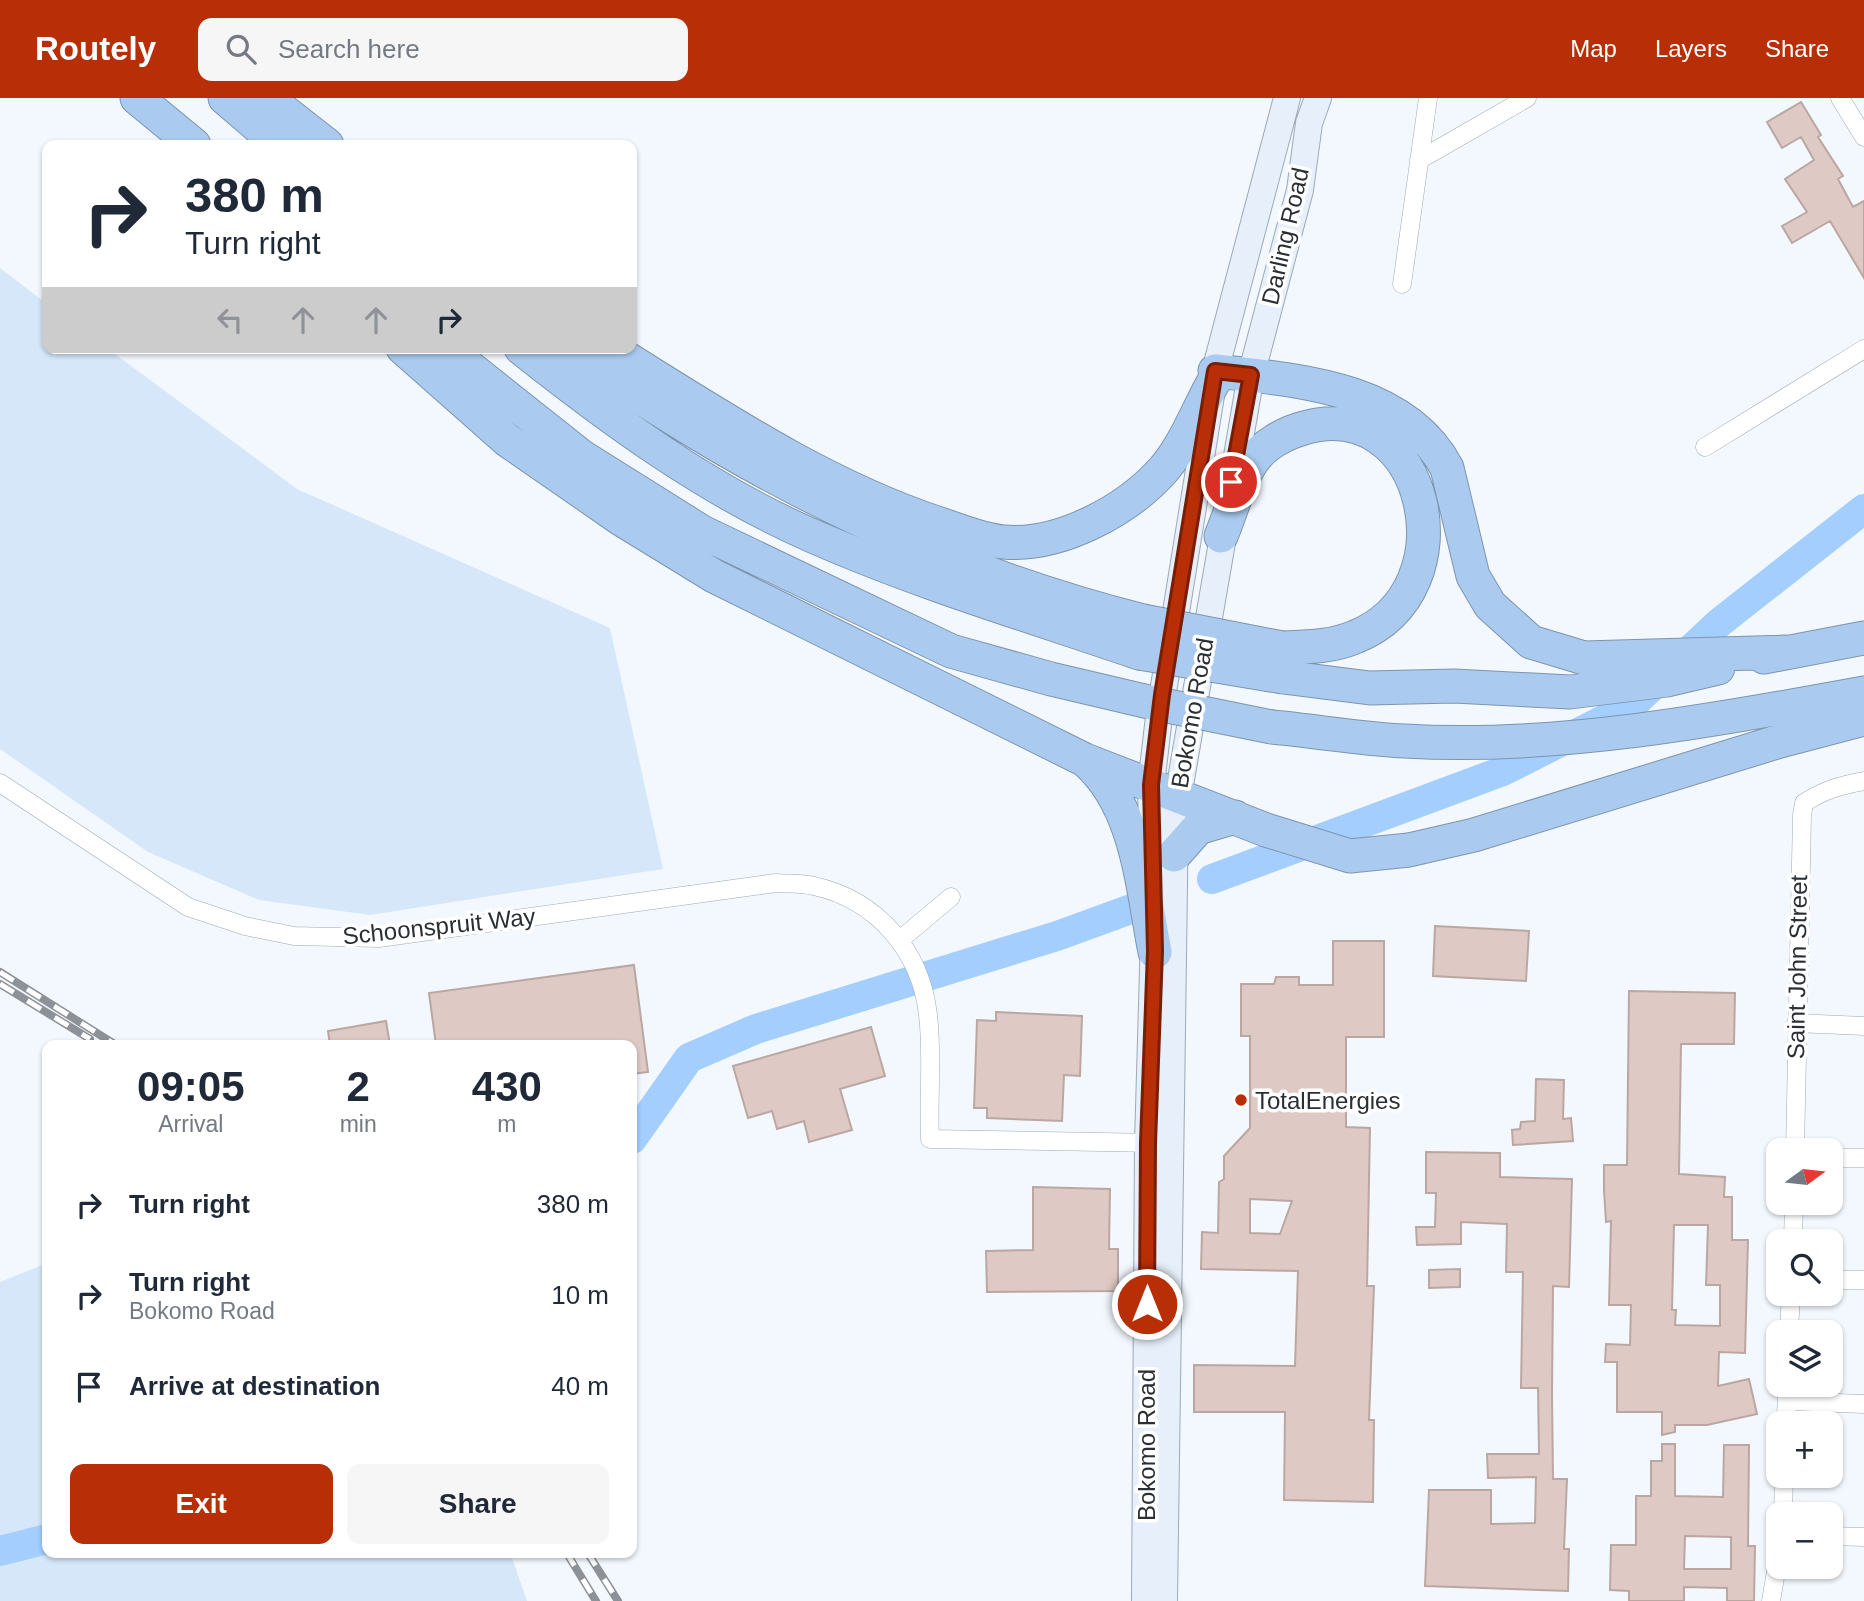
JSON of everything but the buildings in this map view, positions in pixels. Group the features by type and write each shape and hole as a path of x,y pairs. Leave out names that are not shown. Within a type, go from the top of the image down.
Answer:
{"highway":[{"path":"129,98 174,140"},
{"path":"137,98 188,140"},
{"path":"225,98 274,140"},
{"path":"268,98 321,140"},
{"path":"410,354 507,440 621,519 715,576 1085,760 1266,830 1350,856 1409,850 1474,835 1780,741 1864,719"},
{"path":"452,354 581,456 702,532 951,650 1153,703 1272,727 1406,741 1522,739 1680,725 1864,693"},
{"path":"529,354 612,420 687,470 813,536 1141,637 1282,663 1370,688 1454,686 1570,692 1667,680 1785,652 1864,638"},
{"path":"575,354 740,460 844,514 958,563 1076,604 1141,637"},
{"path":"620,354 792,457 870,499 977,537 1005,542 1043,538 1069,531 1109,513 1141,492 1172,457 1214,376 1251,375 1357,395 1388,407 1417,428 1439,454 1447,468 1473,576 1490,605 1531,642 1584,658 1785,652"},
{"path":"1221,536 1252,462 1284,434 1323,422 1351,425 1373,434 1394,452 1411,474 1419,494 1425,537 1410,591 1388,616 1357,637 1324,646 1282,663"},
{"path":"1085,760 1106,779 1130,830 1155,951"},
{"path":"1174,855 1198,828 1235,817"}],"main road":[{"name":"Darling Road","path":"1214,376 1287,98"},
{"name":"Darling Road","path":"1251,375 1300,190 1309,123 1318,98"},
{"name":"Bokomo Road","path":"1145,1601 1160,1144 1174,855 1165,790 1221,536 1251,375"},
{"name":"Bokomo Road","path":"1164,1601 1160,1144 1155,951 1165,790 1164,682 1214,376"}],"street":[{"path":"1402,284 1428,98"},
{"path":"1419,160 1527,98"},
{"path":"1840,98 1862,130"},
{"path":"1706,447 1864,349"},
{"name":"Saint John Street","path":"1796,1138 1800,831 1804,803 1837,786 1864,781"},
{"name":"Schoonspruit Way","path":"0,783 188,907 245,926 294,936 379,938 776,883 813,885 840,895 868,911 901,939 912,958 928,1011 930,1139 1160,1144"},
{"path":"901,939 951,897"},
{"path":"1796,1023 1864,1026"},
{"path":"1843,1158 1864,1158"},
{"path":"1843,1280 1864,1280"},
{"path":"1815,1397 1864,1404"},
{"path":"1843,1536 1864,1536"},
{"path":"1771,1601 1775,1579"}],"shaded area":[{"path":"0,268 42,300 42,354 115,354 297,489 610,628 663,869 370,915 259,900 148,852 0,749"},
{"path":"42,1265 42,1558 512,1558 527,1601 0,1601 0,1282"}],"waterway":[{"path":"1212,879 1503,771 1631,706 1719,623 1864,509"},
{"path":"637,1132 689,1058 756,1029 1057,936 1131,909"},
{"path":"0,1551 42,1540"}],"railway":[{"path":"0,972 108,1040"},
{"path":"0,984 90,1039"},
{"path":"570,1558 596,1601"},
{"path":"591,1558 618,1601"}],"place":[{"name":"TotalEnergies","path":"1241,1100"}],"route":[{"path":"1147,1304 1148,1143 1155,951 1151,785 1162,695 1215,371 1251,375 1231,482"}]}
